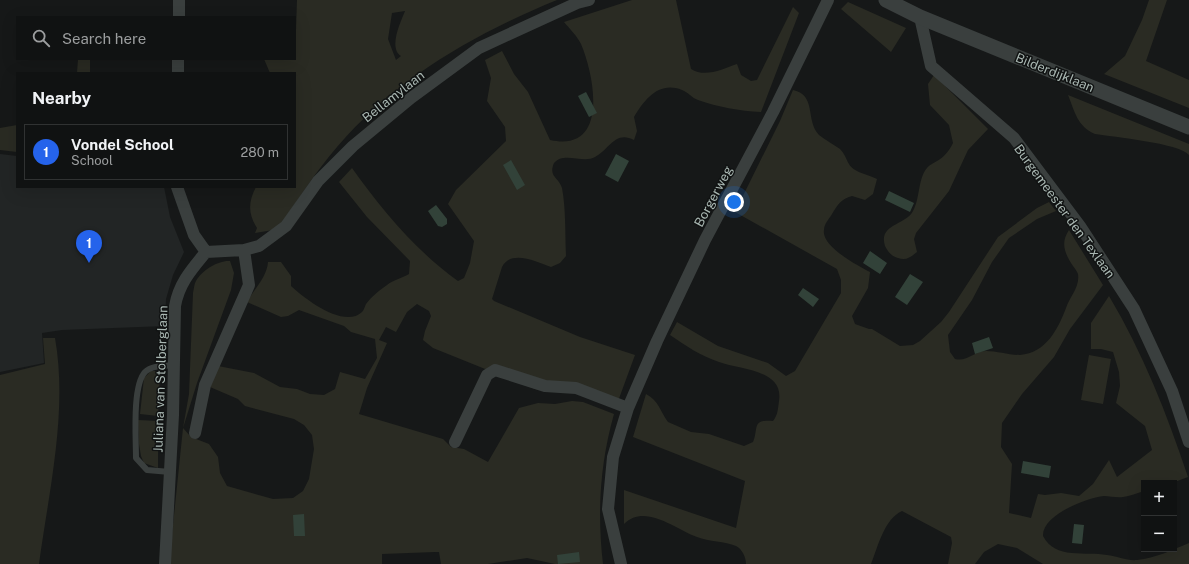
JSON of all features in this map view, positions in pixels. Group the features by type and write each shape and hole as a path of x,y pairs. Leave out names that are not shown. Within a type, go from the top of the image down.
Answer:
{"street":[{"path":"179,0 179,16"},
{"name":"Bellamylaan","path":"206,252 244,250 259,246 286,226 318,181 353,146 411,98 473,52 576,2 589,0"},
{"name":"Borgerweg","path":"621,564 608,509 613,457 628,408 657,341 705,240 773,112 828,0"},
{"path":"886,0 920,17"},
{"name":"Bilderdijklaan","path":"920,17 1189,127"},
{"name":"Burgemeester den Texlaan","path":"920,17 931,66 1014,138 1080,226 1134,309 1172,391 1189,442"},
{"path":"178,60 178,72"},
{"path":"177,188 194,235 206,252"},
{"path":"195,433 205,385 249,286 244,250"},
{"name":"Juliana van Stolberglaan","path":"165,564 175,365 175,306 177,294 183,279 206,252"},
{"path":"455,442 487,374 495,370 545,386 576,388 628,408"}],"lane":[{"path":"170,472 147,470 136,458 136,418 138,387 144,373 153,367 175,365"}],"shaded area":[{"path":"297,0 557,0 497,27 467,43 438,60 411,79 384,100 337,147 315,175 280,225 273,230 255,233 257,228 252,218 250,203 255,188 296,188 296,72 270,72 264,60 296,60","holes":["405,11 395,41 397,52 401,56 396,60 388,39 392,13"]},
{"path":"632,0 676,0 691,69 696,72 708,73 737,64 741,75 751,81 757,80 793,7 799,13 761,112 737,110 713,105 696,99 684,91 674,88 666,88 654,93 643,104 634,117 637,131 634,140 622,137 613,142 600,154 590,159 563,158 554,163 552,171 561,184 565,213 566,256 560,263 551,267 525,258 518,258 511,259 502,267 492,299 494,301 580,337 635,355 617,404 586,391 551,392 535,389 433,348 423,340 431,316 429,311 417,304 407,312 396,332 386,327 379,340 387,343 367,388 359,414 443,439 451,447 464,449 488,462 519,408 538,403 555,404 572,401 583,402 614,414 609,433 601,488 600,526 603,564 555,564 527,558 488,564 441,564 439,552 435,552 382,554 382,564 169,564 183,428 191,437 209,444 218,457 220,473 227,486 273,499 293,498 303,491 309,479 314,449 312,435 304,425 294,419 245,406 238,399 210,387 218,366 254,373 280,387 297,389 310,394 324,395 335,389 340,372 365,379 377,358 375,339 351,332 344,326 299,310 288,316 281,317 247,302 263,278 268,262 281,262 291,276 291,286 305,298 335,315 345,317 354,316 362,312 368,301 379,291 392,282 409,274 410,261 367,217 339,182 352,168 400,229 428,257 458,281 464,278 470,263 474,241 448,204 456,190 506,141 505,127 487,101 491,78 485,60 502,51 514,74 528,92 550,140 569,141 582,135 589,124 593,109 593,92 586,58 581,44 564,22"},
{"path":"1149,0 1167,0 1146,61 1189,80 1189,108 1104,74 1125,56 1142,20"},
{"path":"848,2 906,28 891,52 841,9"},
{"path":"78,60 90,60 90,72 77,72"},
{"path":"934,75 988,129 968,150 949,191 916,233 914,239 917,252 908,258 901,259 893,256 887,250 884,239 885,233 910,216 917,201 920,183 924,172 929,166 944,156 953,143 949,125 930,105 928,84"},
{"path":"793,90 800,93 808,102 812,122 819,135 840,149 851,167 877,179 873,194 865,200 852,196 840,202 826,224 824,230 828,242 834,249 841,255 870,272 868,288 852,316 855,324 872,329 900,346 913,345 920,341 941,322 998,237 1037,208 1049,202 1056,211 1037,219 1009,238 992,262 972,300 948,335 950,352 955,359 959,360 982,351 1020,355 1037,350 1044,345 1055,332 1078,283 1077,271 1070,262 1064,244 1069,230 1103,285 1070,329 1054,357 1022,394 1002,423 1001,447 1012,464 1009,513 1031,518 1038,494 1045,495 1061,493 1079,496 1093,484 1109,460 1117,477 1152,450 1145,426 1116,403 1120,386 1119,372 1113,352 1101,349 1091,349 1091,323 1109,296 1133,339 1153,384 1172,430 1188,477 1177,481 1141,480 1141,492 1126,497 1096,497 1077,504 1066,509 1050,521 1045,528 1043,536 1048,544 1063,552 1099,554 1133,560 1157,556 1167,552 1177,552 1177,548 1189,543 1189,564 1043,564 1017,548 998,544 984,552 975,564 948,564 952,543 951,537 902,511 891,520 886,527 871,564 746,564 743,554 736,546 697,537 651,517 641,516 632,518 624,524 624,490 736,528 745,481 633,437 646,394 657,403 668,422 691,432 709,434 744,446 753,442 759,423 761,421 773,421 778,411 779,390 775,383 759,372 719,362 688,347 670,335 677,322 718,346 768,363 786,376 795,371 841,293 841,280 837,269 735,212 780,121"},
{"path":"586,92 597,113 589,117 578,96"},
{"path":"1068,95 1189,144 1189,155 1173,147 1160,144 1095,134 1080,123"},
{"path":"16,125 16,152 0,150 0,128"},
{"path":"0,154 16,156 16,188 164,188 170,217 184,252 173,275 166,299 165,326 62,330 42,333 44,363 0,372"},
{"path":"616,154 629,161 618,182 605,175"},
{"path":"511,160 525,185 517,190 503,165"},
{"path":"889,191 914,203 910,212 885,200"},
{"path":"436,205 447,219 447,224 442,227 438,226 428,211"},
{"path":"870,251 887,263 880,274 863,263"},
{"path":"230,261 234,273 231,290 197,383 183,428 189,394 193,293 195,284 202,273 211,266 221,262"},
{"path":"910,274 923,282 907,305 895,297"},
{"path":"803,288 819,299 813,307 798,295"},
{"path":"989,337 993,348 975,354 972,343"},
{"path":"43,338 55,338 59,394 56,451 39,564 0,564 0,375 45,364"},
{"path":"1089,355 1111,359 1103,404 1081,400"},
{"path":"151,371 160,371 158,416 140,414 144,378"},
{"path":"138,420 158,421 158,468 144,463 141,456"},
{"path":"1023,461 1051,466 1049,478 1021,473"},
{"path":"304,514 305,536 294,536 293,515"},
{"path":"1074,524 1084,525 1082,544 1072,543"},
{"path":"579,552 580,562 558,564 557,555"}],"place":[{"name":"Vondel School","path":"89,263"}]}
